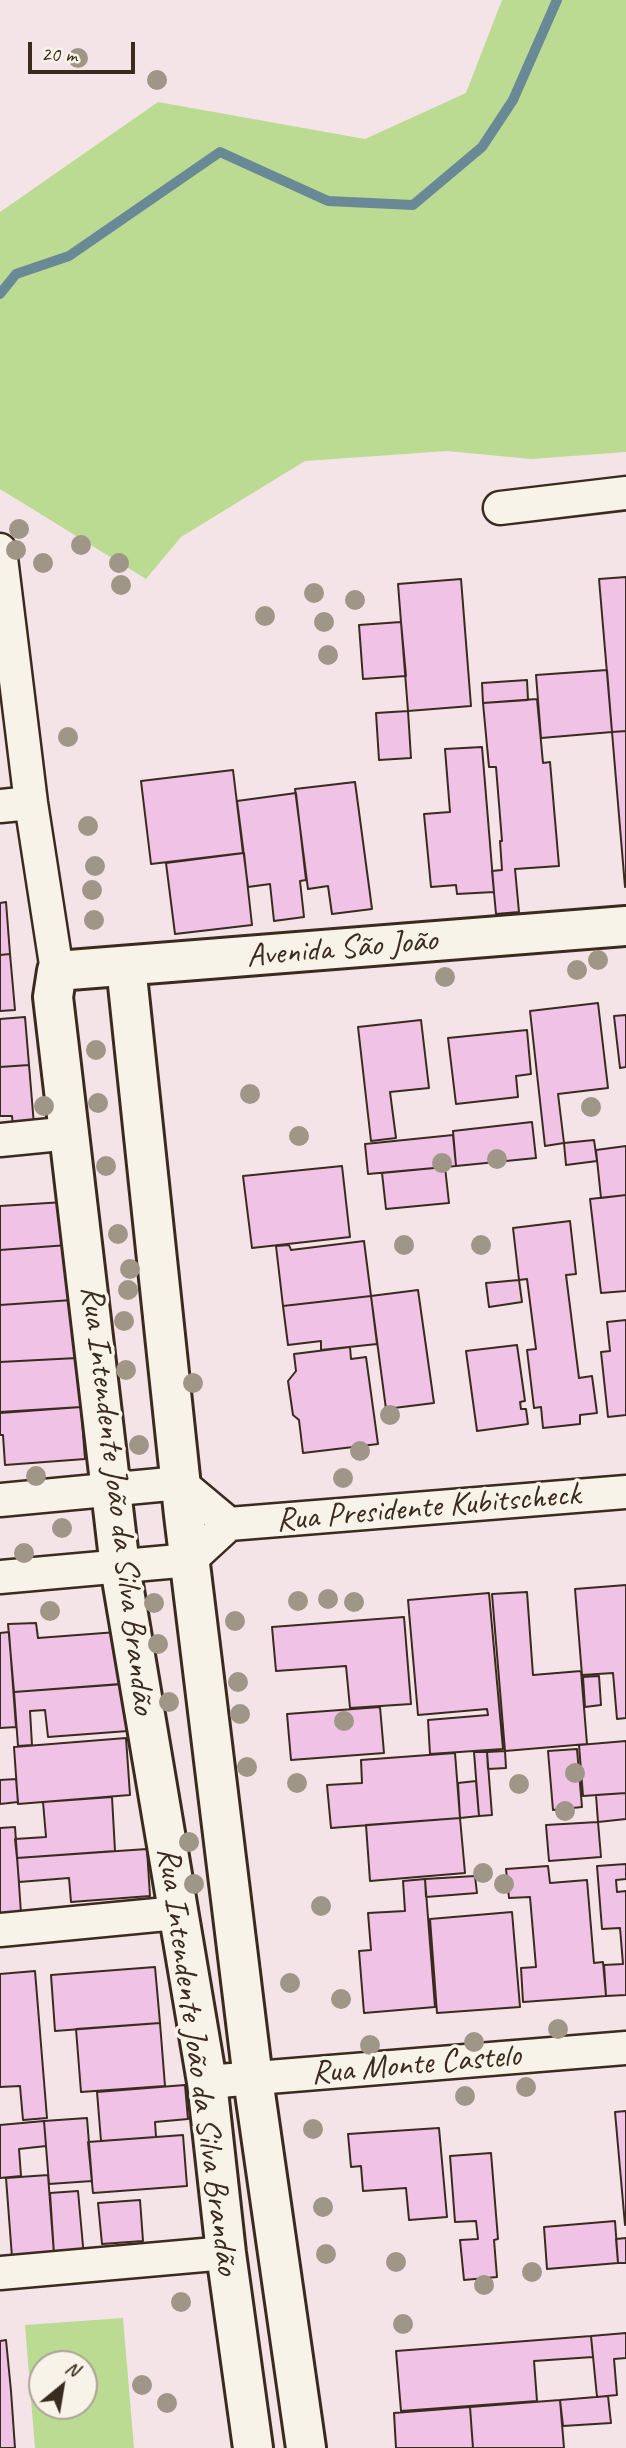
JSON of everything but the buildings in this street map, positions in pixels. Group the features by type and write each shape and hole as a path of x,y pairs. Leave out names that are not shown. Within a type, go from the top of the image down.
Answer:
{"street":[{"path":"500,508 626,493"},
{"name":"Rua Intendente João da Silva Brandão","path":"0,550 31,803 57,971 53,997 120,1567 207,2082 226,2253 253,2448"},
{"path":"0,806 31,803"},
{"name":"Avenida São João","path":"57,971 626,926"},
{"name":"Rua Intendente João da Silva Brandão","path":"127,966 180,1483 253,2078 306,2448"},
{"path":"0,1140 71,1133"},
{"path":"0,1500 180,1483"},
{"name":"Rua Presidente Kubitscheck","path":"180,1483 229,1524"},
{"name":"Rua Presidente Kubitscheck","path":"190,1560 229,1524 626,1492"},
{"path":"0,1577 190,1560"},
{"path":"0,1930 177,1913"},
{"name":"Rua Monte Castelo","path":"207,2082 626,2048"},
{"path":"0,2273 226,2253"}],"green space":[{"path":"502,0 626,0 626,452 531,459 447,451 305,461 181,537 146,579 0,489 0,212 158,102 365,139 466,93"},
{"path":"123,2318 134,2448 35,2448 33,2420 98,2420 98,2350 28,2350 28,2362 25,2325"}],"waterway":[{"path":"0,294 16,274 69,256 220,152 328,201 413,205 482,147 513,100 557,0"}]}
